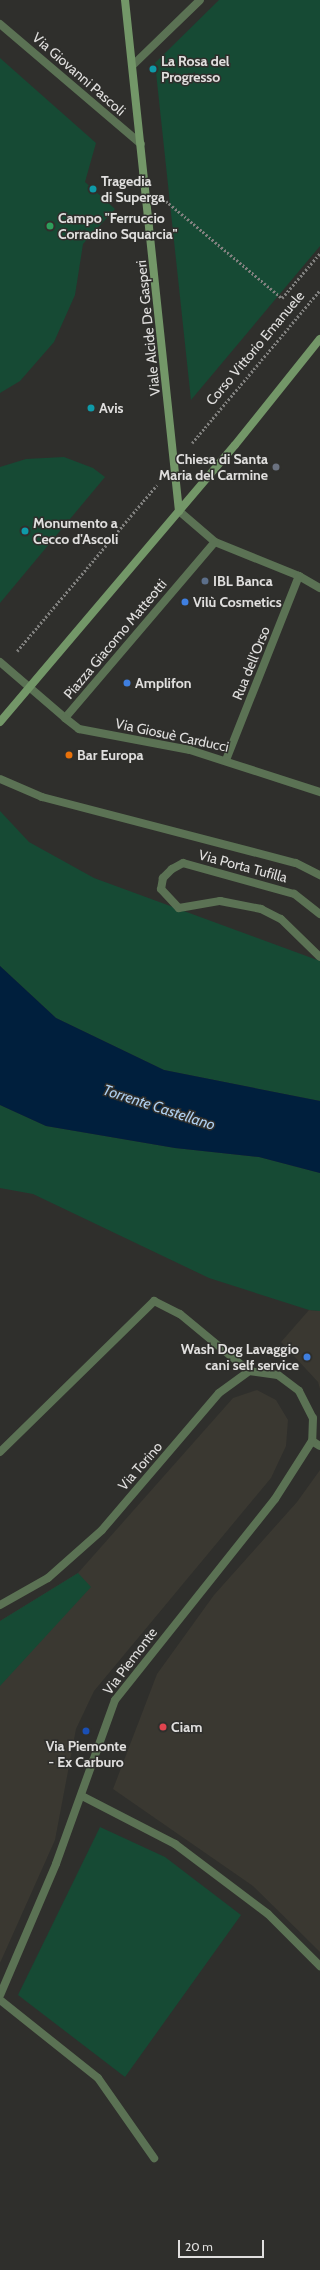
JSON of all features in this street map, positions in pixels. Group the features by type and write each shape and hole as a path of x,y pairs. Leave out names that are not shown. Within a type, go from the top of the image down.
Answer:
{"street":[{"name":"Viale Alcide De Gasperi","path":"125,0 133,65 144,183 172,425 174,465 179,511"},
{"path":"133,65 200,0"},
{"name":"Via Giovanni Pascoli","path":"0,24 141,144"},
{"path":"0,722 179,511 320,339"},
{"path":"179,511 215,542 300,576 320,588"},
{"name":"Piazza Giacomo Matteotti","path":"2,664 65,718 215,542"},
{"name":"Rua dell'Orso","path":"226,760 300,576"},
{"name":"Via Giosuè Carducci","path":"65,718 79,729 190,750 226,760 320,792"},
{"name":"Via Porta Tufilla","path":"0,779 42,797 296,863 320,875"},
{"name":"Via Porta Tufilla","path":"320,914 294,894 183,863 172,869 163,878 161,889 179,908 220,901 261,909 280,920 320,956"},
{"path":"0,1452 154,1301 180,1314 249,1371 278,1375 299,1391 313,1418 312,1441 320,1446"},
{"name":"Via Torino","path":"0,1605 48,1578 102,1530 219,1393 249,1371"},
{"name":"Via Piemonte","path":"0,1995 56,1864 82,1796 115,1700 275,1499 312,1441"},
{"path":"82,1796 174,1844 268,1914 320,1966"},
{"path":"0,2000 98,2078 154,2158"}],"path":[{"path":"144,183 282,298 320,253"},
{"name":"Corso Vittorio Emanuele","path":"209,422 320,290"},
{"path":"2,664 174,465"}],"shaded area":[{"path":"309,1310 320,1311 320,1389 318,1382 281,1342"},
{"path":"257,1390 276,1400 288,1420 286,1446 271,1478 94,1691 76,1729 55,1840 0,1963 0,1621 78,1573 233,1398"},
{"path":"320,1470 320,1952 253,1886 113,1789 157,1674 214,1595 297,1502"}],"green space":[{"path":"219,0 320,0 320,246 191,400 155,63"},
{"name":"Campo \"Ferruccio Corradino Squarcia\"","path":"0,58 96,143 85,182 115,209 83,244 75,295 54,342 20,381 0,393"},
{"path":"64,457 93,468 105,477 0,603 0,467 26,459"},
{"path":"0,811 29,842 94,878 320,961 320,1101 164,1070 56,1018 0,966"},
{"path":"0,1105 46,1126 175,1148 259,1157 320,1173 320,1311 309,1310 209,1278 33,1194 0,1188"},
{"path":"78,1573 91,1587 0,1686 0,1621"},
{"path":"100,1827 165,1857 241,1915 125,2077 18,1995"}],"water":[{"name":"Torrente Castellano","path":"0,966 56,1018 164,1070 320,1101 320,1173 259,1157 175,1148 46,1126 0,1105"}],"place":[{"name":"La Rosa del Progresso","path":"153,69"},
{"name":"Tragedia di Superga","path":"93,189"},
{"name":"Campo \"Ferruccio Corradino Squarcia\"","path":"50,226"},
{"name":"Avis","path":"91,408"},
{"name":"Chiesa di Santa Maria del Carmine","path":"276,467"},
{"name":"Monumento a Cecco d'Ascoli","path":"25,531"},
{"name":"IBL Banca","path":"205,581"},
{"name":"Vilù Cosmetics","path":"185,602"},
{"name":"Amplifon","path":"127,683"},
{"name":"Bar Europa","path":"69,755"},
{"name":"Wash Dog Lavaggio cani self service","path":"307,1357"},
{"name":"Ciam","path":"163,1727"},
{"name":"Via Piemonte - Ex Carburo","path":"86,1731"}]}
